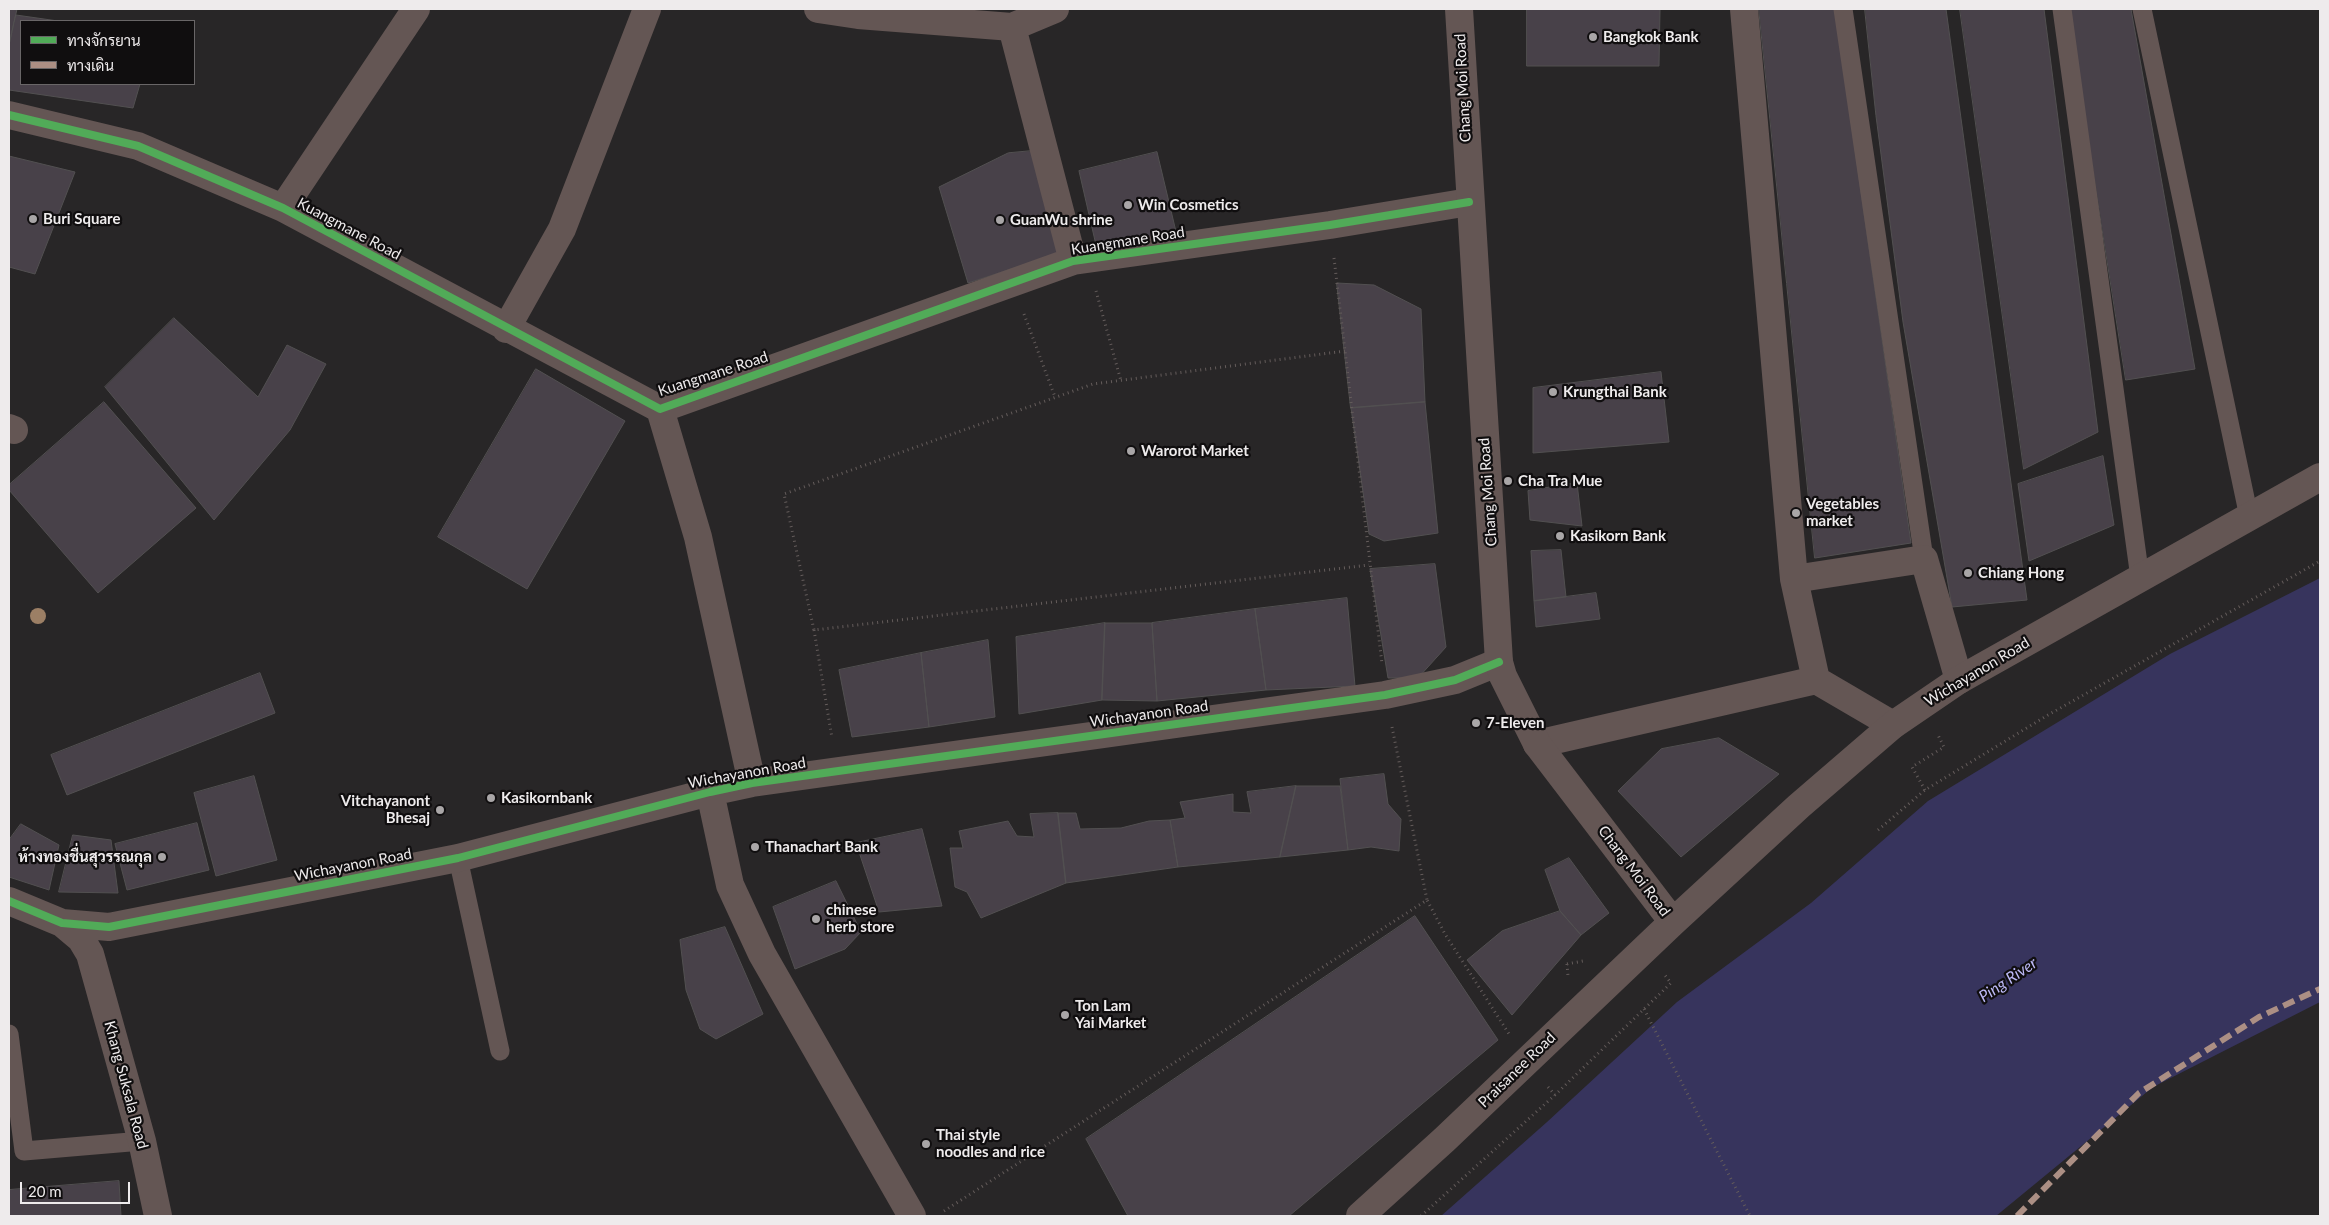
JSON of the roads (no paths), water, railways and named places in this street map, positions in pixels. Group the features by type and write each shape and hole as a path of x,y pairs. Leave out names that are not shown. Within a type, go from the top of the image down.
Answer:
{"street":[{"path":"282,208 416,9"},
{"path":"506,329 562,229 647,9"},
{"path":"818,9 858,15 1012,27 1055,9"},
{"name":"Chang Moi Road","path":"1459,9 1469,202 1500,662 1503,676 1537,744 1673,922"},
{"path":"1744,9 1794,579 1816,680"},
{"path":"1012,27 1080,260"},
{"name":"Kuangmane Road","path":"9,115 138,146 282,208 506,329 660,409 1080,260 1330,225 1469,202"},
{"path":"660,409 698,537 752,783"},
{"name":"Wichayanon Road","path":"1673,922 1799,806 1893,725 1959,680 2320,477"},
{"path":"1794,579 1924,559 1959,680"},
{"name":"Wichayanon Road","path":"9,901 62,923 110,927 458,858 710,792 752,783 1386,696 1455,680 1500,662"},
{"path":"1537,744 1816,680 1893,725"},
{"path":"710,792 730,885 762,954 912,1216"},
{"name":"Praisanee Road","path":"1360,1216 1444,1140 1673,922"},
{"path":"62,923 81,939 90,954"},
{"path":"90,954 100,933 110,927"},
{"name":"Khang Suksala Road","path":"90,954 142,1142 158,1216"}],"lane":[{"path":"1843,9 1924,559"},
{"path":"2062,9 2140,578"},
{"path":"2142,9 2249,517"},
{"path":"458,858 500,1051"},
{"path":"9,1034 24,1151 142,1142"}],"water":[{"name":"Ping River","path":"2320,578 2320,1002 2153,1087 1996,1216 1441,1216 1547,1122 1677,1002 1811,903 1928,801 2170,654"}],"place":[{"name":"Bangkok Bank","path":"1593,37"},
{"name":"Win Cosmetics","path":"1128,205"},
{"name":"Buri Square","path":"33,219"},
{"name":"GuanWu shrine","path":"1000,220"},
{"name":"Krungthai Bank","path":"1553,392"},
{"name":"Warorot Market","path":"1131,451"},
{"name":"Cha Tra Mue","path":"1508,481"},
{"name":"Vegetables market","path":"1796,513"},
{"name":"Kasikorn Bank","path":"1560,536"},
{"name":"Chiang Hong","path":"1968,573"},
{"name":"7-Eleven","path":"1476,723"},
{"name":"Kasikornbank","path":"491,798"},
{"name":"Vitchayanont Bhesaj","path":"440,810"},
{"name":"Thanachart Bank","path":"755,847"},
{"name":"ห้างทองชื่นสุวรรณกุล","path":"162,857"},
{"name":"chinese herb store","path":"816,919"},
{"name":"Ton Lam Yai Market","path":"1065,1015"},
{"name":"Thai style noodles and rice","path":"926,1144"}]}
